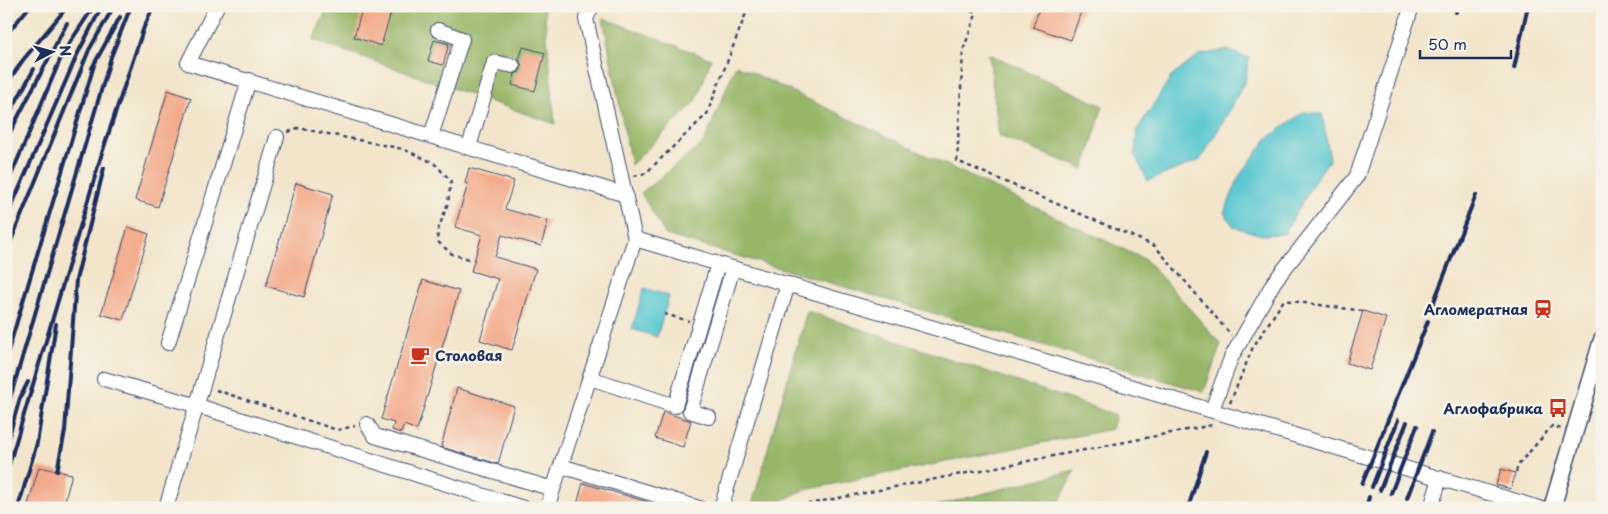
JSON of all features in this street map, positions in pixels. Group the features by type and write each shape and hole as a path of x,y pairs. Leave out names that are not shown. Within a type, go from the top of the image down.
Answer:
{"main road":[{"path":"1552,508 1602,340"}],"street":[{"path":"217,6 188,62 626,195"},
{"path":"547,508 635,239 586,19 592,6"},
{"path":"1212,410 1231,358 1274,282 1357,176 1412,6"},
{"path":"431,136 462,39 438,30"},
{"path":"469,147 494,62 514,66"},
{"path":"168,343 249,80"},
{"path":"166,508 277,137"},
{"path":"635,239 1539,508"},
{"path":"590,378 675,406 718,264"},
{"path":"709,417 690,411 733,268"},
{"path":"721,508 788,284"},
{"path":"104,379 198,406 523,508"},
{"path":"366,424 375,436 553,490"},
{"path":"561,466 699,508"},
{"path":"1431,508 1440,478"}],"path":[{"path":"964,6 976,14 963,51 957,161 1155,246 1238,344 1253,347"},
{"path":"622,179 646,173 707,114 748,8"},
{"path":"277,137 298,128 402,149 434,163 451,180 448,203 438,230 437,242 452,254 469,259"},
{"path":"1229,405 1253,347 1284,300 1363,311"},
{"path":"664,314 700,325"},
{"path":"216,390 336,430 366,424"},
{"path":"800,508 808,504 1216,424"},
{"path":"1516,472 1518,465 1552,426 1562,429"}],"green space":[{"path":"328,6 544,6 555,124 313,40"},
{"path":"603,18 711,59 696,101 631,165"},
{"path":"989,54 1103,106 1084,169 999,136"},
{"path":"736,65 1146,260 1221,344 1204,392 666,235 641,193 704,143"},
{"path":"807,311 1116,415 1112,429 804,490 766,508 751,508"},
{"path":"1075,470 1056,508 928,508"}],"water":[{"path":"1227,50 1249,58 1245,81 1200,160 1148,181 1135,155 1137,130 1171,77 1199,55"},
{"path":"1304,112 1322,114 1330,159 1315,180 1284,234 1262,235 1234,227 1224,213 1240,175 1267,139"},
{"path":"644,288 669,296 657,337 632,329"}],"building":[{"path":"363,6 393,6 381,46 354,37"},
{"path":"1040,6 1083,6 1071,40 1033,27"},
{"path":"434,40 449,44 443,65 428,61"},
{"path":"523,47 545,53 535,91 512,85 515,74 521,68 519,60"},
{"path":"168,90 191,98 158,207 135,200"},
{"path":"469,168 514,181 505,209 548,221 541,246 502,235 495,257 536,269 512,350 480,340 498,279 471,271 482,235 455,227 468,184 465,183"},
{"path":"296,183 333,194 304,297 266,286"},
{"path":"128,227 149,234 123,320 101,314"},
{"name":"Столовая","path":"423,280 459,291 417,430 404,425 401,433 392,430 394,423 381,419"},
{"path":"1363,311 1386,318 1370,370 1347,363"},
{"path":"457,388 514,406 498,464 441,447"},
{"path":"663,412 691,421 683,447 655,438"},
{"path":"39,467 72,474 63,508 27,508"},
{"path":"1501,469 1515,473 1511,489 1496,485"},
{"path":"583,483 658,505 657,508 576,508"}],"railway":[{"path":"6,9 10,6"},
{"path":"6,35 30,6"},
{"path":"6,85 23,60 68,6"},
{"path":"6,187 63,53 94,6"},
{"path":"6,219 77,55 102,6"},
{"path":"6,253 89,50 114,6"},
{"path":"6,412 111,57 131,6"},
{"path":"6,475 102,153 144,27 154,6"},
{"path":"1456,12 1457,6"},
{"path":"1514,68 1528,6"},
{"path":"92,68 120,17"},
{"path":"6,140 67,23"},
{"path":"6,358 95,62"},
{"path":"6,120 34,69"},
{"path":"57,471 65,431 76,280 104,168"},
{"path":"1431,309 1476,195"},
{"path":"1362,484 1428,321"},
{"path":"18,508 37,443 56,324"},
{"path":"6,446 20,398 28,382"},
{"path":"1372,487 1398,420"},
{"path":"1380,490 1407,422"},
{"path":"1391,493 1417,426"},
{"path":"1407,498 1432,432"},
{"path":"1188,508 1206,452"},
{"path":"1366,508 1369,497"}],"place":[{"name":"Агломератная","path":"1543,309"},
{"name":"Столовая","path":"420,355"},
{"name":"Аглофабрика","path":"1558,408"}]}
